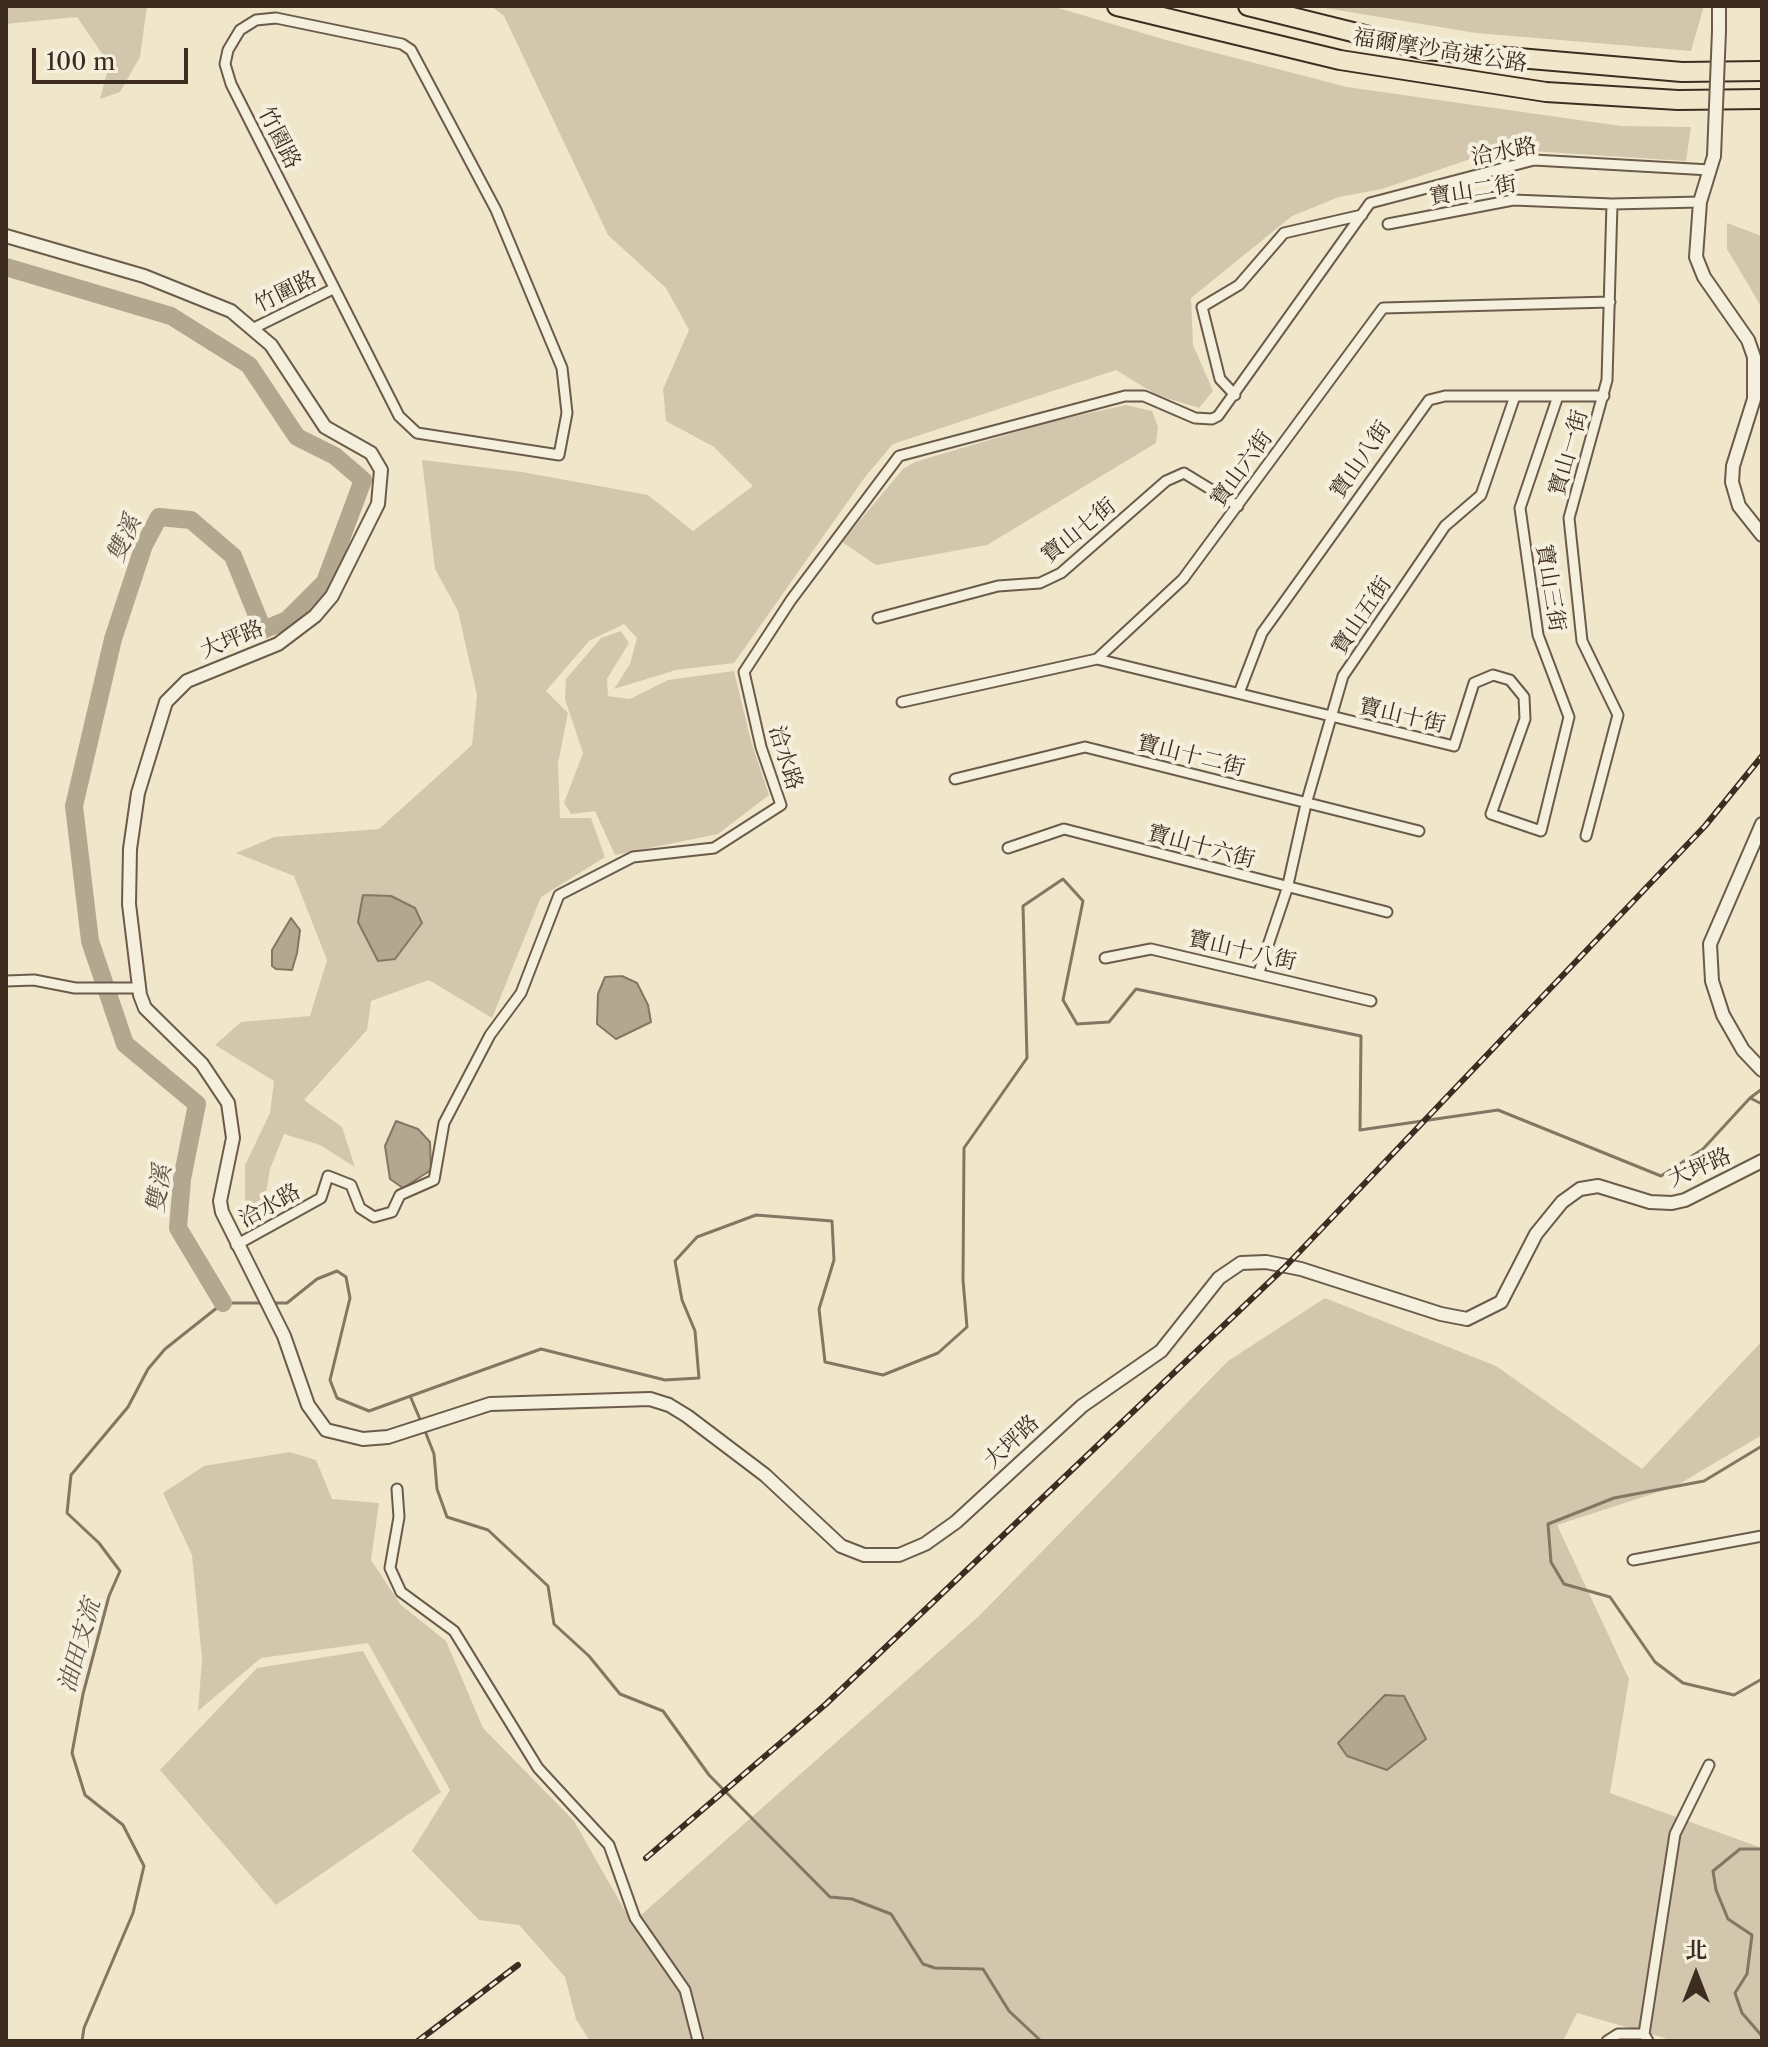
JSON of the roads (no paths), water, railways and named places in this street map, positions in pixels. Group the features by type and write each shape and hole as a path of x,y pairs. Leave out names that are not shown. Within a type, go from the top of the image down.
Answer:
{"highway":[{"name":"福爾摩沙高速公路","path":"1117,6 1340,60 1546,92 1678,100 1762,99"},
{"name":"福爾摩沙高速公路","path":"1248,6 1425,50 1682,72 1762,71"}],"street":[{"path":"1719,6 1714,156 1700,202 1695,241 1698,266 1748,340 1754,357 1754,399 1733,466 1732,482 1739,506 1762,535"},
{"name":"竹園路","path":"276,18 402,44 411,50 496,210 562,368 567,413 559,455 417,433 406,426 333,289 231,84 225,64 228,50 240,30 256,20 276,18"},
{"name":"洽水路","path":"236,1245 321,1198 328,1176 351,1185 360,1208 374,1217 392,1212 400,1195 434,1180 444,1123 490,1035 521,993 559,895 633,857 714,848 781,805 761,747 744,672 791,600 899,456 1125,396 1144,396 1195,418 1212,419 1235,395 1370,203 1534,160 1710,170"},
{"name":"寶山二街","path":"1388,224 1513,200 1612,204"},
{"path":"1612,204 1700,202"},
{"name":"寶山一街","path":"1586,836 1618,715 1582,641 1569,518 1604,396 1612,204"},
{"name":"洽水路","path":"1235,395 1220,379 1202,307 1239,285 1284,233 1362,215"},
{"name":"大坪路","path":"6,236 179,289 231,311 271,345 325,427 376,459 381,470 378,504 332,596 315,616 278,644 187,681 166,702 138,793 130,849 129,904 138,988 145,1008 202,1064 228,1103 233,1138 220,1201 236,1245 284,1336 308,1405 326,1430 363,1439 412,1430 472,1408 510,1402 659,1401 687,1416 765,1475 841,1546 864,1555 899,1555 925,1544 956,1522 1082,1406 1161,1351 1219,1278 1241,1263 1266,1262 1301,1269 1441,1314 1467,1319 1501,1302 1536,1234 1562,1202 1580,1189 1598,1186 1650,1202 1672,1203 1685,1200 1762,1161"},
{"name":"竹圍路","path":"254,328 333,289"},
{"name":"寶山六街","path":"1097,659 1183,579 1383,308 1610,302"},
{"name":"寶山八街","path":"1239,693 1262,633 1406,426 1429,400 1445,396 1604,396"},
{"name":"寶山五街","path":"1259,972 1287,889 1306,804 1343,676 1445,526 1481,495 1515,396"},
{"name":"寶山三街","path":"1541,831 1569,717 1538,635 1520,508 1558,396"},
{"name":"寶山七街","path":"878,618 998,586 1040,583 1061,573 1166,481 1184,473 1238,506"},
{"path":"902,702 1097,659"},
{"name":"寶山十街","path":"1097,659 1454,746 1474,683 1493,675 1510,680 1524,697 1525,719 1491,814 1541,831"},
{"name":"寶山十二街","path":"955,779 1085,747 1419,831"},
{"path":"1762,824 1710,944 1712,981 1723,1015 1743,1050 1762,1070"},
{"name":"寶山十六街","path":"1008,848 1064,829 1287,889 1387,912"},
{"name":"寶山十八街","path":"1105,958 1151,949 1259,972 1371,1001"},
{"path":"6,981 34,980 75,988 138,988"},
{"path":"397,1489 399,1517 390,1568 401,1592 454,1631 538,1768 609,1845 635,1918 685,1990 698,2041"},
{"path":"1633,1560 1762,1536"},
{"path":"1607,2041 1618,2034 1646,2037 1675,1834 1709,1765"}],"waterway":[{"name":"雙溪","path":"6,267 171,316 249,365 297,437 335,456 363,480 325,582 287,620 263,630 233,556 191,520 159,517 144,545 113,639 74,806 90,941 125,1044 197,1104 182,1179 178,1228 223,1303"},
{"path":"272,1303 287,1303 317,1279 337,1271 346,1277 350,1298 330,1380 337,1398 369,1411 541,1349 665,1380 699,1378 695,1331 682,1300 675,1261 697,1237 756,1215 832,1221 834,1260 819,1309 825,1362 883,1375 938,1353 967,1327 963,1280 964,1148 1027,1058 1023,906 1063,879 1083,901 1063,1000 1077,1024 1109,1022 1136,989 1361,1036 1360,1130 1498,1110 1661,1176 1703,1149 1750,1098 1762,1104"},
{"path":"1750,1098 1762,1089"},
{"name":"油田支流","path":"82,2041 84,2028 133,1913 144,1866 123,1825 85,1795 72,1753 83,1694 109,1596 120,1571 99,1543 67,1513 71,1475 128,1407 148,1369 165,1349 223,1303 264,1303"},
{"path":"411,1398 422,1424"},
{"path":"425,1431 434,1454 437,1489 447,1517 488,1530 548,1586 554,1624 589,1656 620,1694 663,1711 709,1775 830,1897 852,1899 891,1914 923,1964 935,1968 983,1969 1009,2011 1041,2041"},
{"path":"1762,1446 1704,1481 1614,1498 1548,1524 1551,1562 1564,1584 1610,1597 1655,1662 1683,1683 1734,1695 1762,1679"},
{"path":"1762,1849 1740,1849 1713,1871 1716,1890 1728,1919 1752,1935 1747,1974 1735,1993 1742,2013 1762,2036"}],"railway":[{"path":"646,1858 826,1704 1284,1268 1705,826 1762,756"},
{"path":"418,2041 518,1965"}]}
